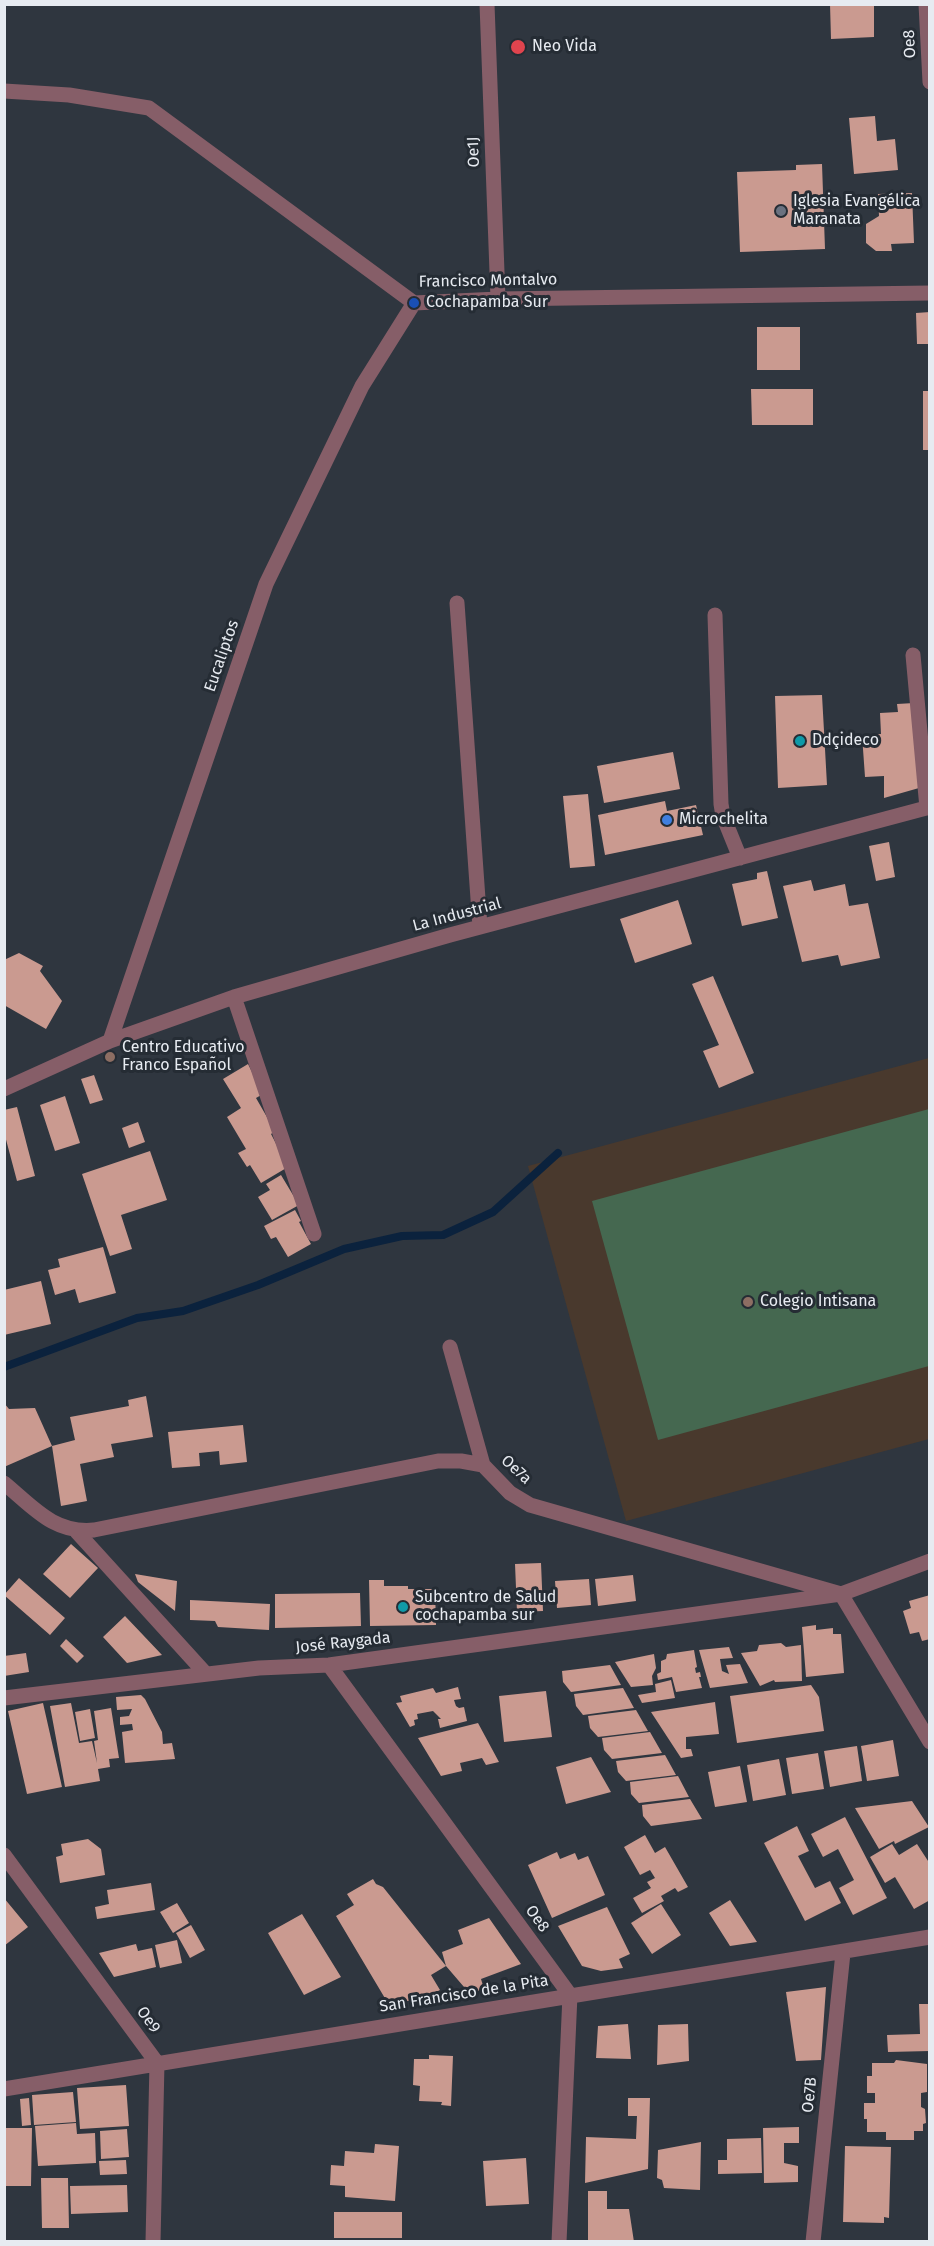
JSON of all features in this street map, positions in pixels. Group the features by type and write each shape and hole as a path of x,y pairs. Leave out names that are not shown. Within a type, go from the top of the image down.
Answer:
{"street":[{"name":"Oe1J","path":"487,4 498,299"},
{"name":"Oe8","path":"926,4 930,82"},
{"name":"Francisco Montalvo","path":"4,91 69,95 149,108 414,303 498,299 930,293"},
{"name":"Eucaliptos","path":"110,1041 266,584 362,386 414,303"},
{"path":"457,603 480,927"},
{"path":"715,615 721,804 723,816 740,858"},
{"path":"913,655 928,807"},
{"name":"La Industrial","path":"4,1089 110,1041 234,997 480,927 928,807"},
{"path":"234,997 314,1234"},
{"path":"450,1347 483,1465"},
{"name":"Oe7a","path":"4,1483 51,1523 77,1532 438,1461 461,1461 483,1465 510,1493 530,1504 841,1593"},
{"path":"77,1532 206,1674"},
{"name":"José Raygada","path":"4,1698 259,1668 329,1665 841,1593 930,1561"},
{"path":"841,1593 930,1742"},
{"name":"Oe8","path":"329,1665 570,1995"},
{"name":"Oe9","path":"4,1856 157,2063"},
{"name":"San Francisco de la Pita","path":"4,2089 930,1937"},
{"name":"Oe7B","path":"813,2241 843,1953"},
{"path":"559,2241 570,1995"},
{"path":"153,2241 157,2063"}],"shaded area":[{"name":"Colegio Intisana","path":"929,1058 929,1439 626,1521 528,1166"}],"green space":[{"path":"929,1109 929,1366 658,1440 592,1201"}],"building":[{"path":"830,4 874,4 874,37 831,39"},
{"path":"875,116 877,141 895,139 898,170 854,174 849,118"},
{"name":"Iglesia Evangélica Maranata","path":"822,164 825,249 740,252 737,172 796,170 796,165"},
{"path":"912,193 914,243 891,244 892,251 876,251 866,243 866,224 879,216 878,194"},
{"path":"930,312 930,344 917,344 916,313"},
{"path":"757,327 800,327 800,370 757,370"},
{"path":"751,389 813,389 813,425 752,425"},
{"path":"923,391 930,391 930,450 923,450"},
{"name":"Ddçideco","path":"822,695 827,785 778,788 775,696"},
{"path":"914,703 919,788 884,798 884,776 865,777 862,735 881,734 880,713 898,712 897,704"},
{"path":"673,752 680,789 604,803 597,766"},
{"path":"588,794 595,866 570,868 563,796"},
{"path":"665,801 667,811 696,805 703,835 605,855 598,815"},
{"path":"889,842 895,877 876,881 869,846"},
{"path":"767,871 778,918 742,926 732,884 757,879 757,873"},
{"path":"811,880 814,891 845,884 849,906 868,903 880,958 841,966 838,955 802,962 783,886"},
{"path":"678,900 692,944 635,963 620,919"},
{"path":"19,953 43,966 40,971 62,1001 46,1029 4,1005 4,960"},
{"path":"713,976 754,1073 719,1088 703,1051 719,1045 692,984"},
{"path":"248,1064 263,1094 256,1098 275,1131 271,1134 288,1167 261,1183 250,1165 247,1167 238,1153 246,1149 227,1117 241,1108 223,1079"},
{"path":"94,1075 103,1100 90,1104 81,1079"},
{"path":"65,1096 80,1143 55,1151 40,1105"},
{"path":"17,1107 35,1176 17,1181 4,1132 4,1110"},
{"path":"138,1122 145,1142 129,1148 122,1128"},
{"path":"150,1151 167,1200 121,1215 132,1249 110,1256 82,1174"},
{"path":"281,1175 299,1205 272,1220 258,1197 270,1190 266,1184"},
{"path":"295,1210 311,1244 288,1257 276,1237 271,1239 264,1226"},
{"path":"103,1247 116,1293 79,1303 75,1289 55,1295 48,1270 60,1267 58,1259"},
{"path":"41,1281 51,1324 4,1335 4,1290"},
{"path":"146,1396 153,1437 111,1444 114,1457 80,1464 87,1501 61,1506 52,1446 75,1440 70,1417 129,1406 128,1400"},
{"path":"4,1403 9,1409 35,1408 52,1446 4,1467"},
{"path":"243,1425 247,1462 220,1465 219,1451 199,1453 200,1466 172,1468 168,1432"},
{"path":"71,1544 98,1568 70,1598 43,1574"},
{"path":"541,1563 543,1611 517,1612 515,1564"},
{"path":"135,1574 177,1581 175,1611 138,1582"},
{"path":"633,1575 636,1601 598,1606 595,1579"},
{"path":"19,1578 65,1618 50,1635 4,1595"},
{"path":"589,1579 591,1605 557,1608 555,1581"},
{"name":"Subcentro de Salud cochapamba sur","path":"369,1580 384,1580 384,1586 435,1589 436,1625 370,1626"},
{"path":"360,1593 361,1626 275,1628 275,1594"},
{"path":"930,1595 930,1639 922,1641 919,1632 910,1634 903,1611 911,1608 909,1601"},
{"path":"190,1600 270,1604 269,1630 218,1627 215,1621 190,1620"},
{"path":"125,1616 162,1655 127,1663 103,1637"},
{"path":"816,1625 816,1630 833,1628 833,1634 841,1634 844,1673 806,1677 802,1627"},
{"path":"66,1639 84,1656 77,1663 60,1646"},
{"path":"781,1643 786,1647 801,1645 802,1681 775,1682 774,1680 760,1686 741,1653 757,1651 759,1645"},
{"path":"729,1647 733,1658 720,1659 722,1671 729,1674 726,1665 740,1664 748,1683 710,1688 699,1650"},
{"path":"694,1650 696,1673 700,1672 702,1688 676,1692 672,1677 658,1680 657,1674 661,1672 661,1661 666,1659 667,1654"},
{"path":"26,1653 29,1672 4,1676 4,1656"},
{"path":"654,1654 656,1668 652,1676 653,1685 631,1687 615,1662"},
{"path":"610,1665 621,1685 571,1692 563,1682 562,1671"},
{"path":"671,1680 675,1698 642,1703 638,1695 656,1692 655,1684"},
{"path":"811,1685 819,1697 824,1731 737,1743 730,1696"},
{"path":"458,1687 461,1699 454,1700 456,1706 464,1707 467,1721 440,1728 438,1719 441,1719 433,1711 417,1714 418,1719 414,1720 415,1725 410,1727 396,1703 402,1702 400,1696 433,1688 436,1693"},
{"path":"623,1688 634,1708 583,1715 576,1706 574,1694"},
{"path":"546,1691 552,1737 504,1742 499,1696"},
{"path":"141,1695 162,1732 163,1744 172,1743 175,1759 125,1763 122,1732 133,1730 132,1724 120,1725 120,1717 129,1716 132,1709 117,1710 116,1697"},
{"path":"715,1702 719,1734 686,1737 686,1749 691,1749 693,1756 681,1758 651,1712"},
{"path":"43,1703 62,1787 27,1794 8,1711"},
{"path":"71,1703 79,1743 92,1741 97,1763 94,1741 98,1740 94,1711 111,1708 119,1758 109,1759 110,1767 98,1769 100,1781 65,1787 50,1706"},
{"path":"90,1709 95,1738 80,1741 75,1712"},
{"path":"636,1710 648,1731 598,1737 590,1728 588,1716"},
{"path":"478,1723 499,1762 486,1765 482,1758 460,1763 462,1771 441,1776 418,1738"},
{"path":"650,1732 662,1753 612,1759 604,1750 602,1738"},
{"path":"893,1740 899,1776 867,1781 861,1746"},
{"path":"857,1746 862,1781 830,1787 824,1751"},
{"path":"818,1753 824,1789 792,1794 786,1758"},
{"path":"665,1755 676,1775 626,1781 618,1772 616,1761"},
{"path":"591,1757 611,1792 566,1804 556,1767"},
{"path":"779,1759 786,1795 753,1801 747,1765"},
{"path":"740,1766 747,1802 715,1807 708,1772"},
{"path":"678,1776 689,1797 639,1803 631,1794 630,1782"},
{"path":"690,1799 702,1819 651,1826 643,1816 642,1805"},
{"path":"912,1801 929,1827 895,1844 894,1841 879,1849 855,1808"},
{"path":"845,1817 887,1898 853,1915 839,1888 854,1880 838,1849 823,1857 811,1834"},
{"path":"797,1826 809,1851 798,1856 815,1888 830,1881 841,1903 805,1921 764,1843"},
{"path":"645,1835 655,1853 665,1847 688,1887 678,1892 675,1888 661,1896 664,1901 642,1913 633,1898 651,1888 647,1882 655,1878 650,1870 640,1875 624,1847"},
{"path":"88,1839 101,1849 105,1875 60,1883 56,1857 63,1855 61,1844"},
{"path":"892,1844 899,1855 917,1844 930,1864 930,1900 914,1909 895,1877 885,1883 870,1857"},
{"path":"557,1852 560,1859 575,1853 578,1860 588,1856 605,1895 552,1918 528,1865"},
{"path":"373,1879 376,1884 383,1887 446,1966 431,1975 440,1990 430,1995 432,2002 386,2000 336,1916 354,1905 347,1894"},
{"path":"151,1883 155,1910 97,1919 95,1907 109,1904 107,1890"},
{"path":"4,1898 28,1927 4,1946"},
{"path":"730,1900 757,1942 730,1946 709,1913"},
{"path":"177,1903 189,1923 173,1933 160,1912"},
{"path":"661,1904 681,1935 652,1954 631,1923"},
{"path":"607,1907 630,1954 619,1959 623,1968 601,1971 582,1966 558,1926"},
{"path":"302,1914 341,1977 304,1995 268,1933"},
{"path":"489,1918 521,1964 481,1979 484,1989 470,1994 446,1966 442,1952 463,1944 458,1930"},
{"path":"191,1925 205,1950 190,1958 176,1933"},
{"path":"177,1940 182,1963 160,1968 155,1945"},
{"path":"136,1944 138,1951 152,1948 156,1967 114,1977 99,1953"},
{"path":"826,1987 821,2060 796,2061 786,1992"},
{"path":"919,2004 930,2004 930,2051 888,2052 887,2035 920,2034"},
{"path":"628,2024 631,2059 596,2058 598,2026"},
{"path":"688,2024 689,2061 657,2065 658,2025"},
{"path":"429,2055 453,2056 451,2106 441,2105 442,2102 419,2101 420,2086 413,2085 414,2059 429,2059"},
{"path":"896,2060 927,2064 927,2092 921,2093 921,2107 925,2109 926,2123 923,2124 923,2131 914,2131 914,2140 886,2140 886,2132 867,2132 867,2119 864,2119 864,2103 875,2103 875,2093 867,2093 867,2076 872,2076 872,2063 894,2063"},
{"path":"126,2085 129,2126 80,2129 77,2088"},
{"path":"73,2092 76,2122 34,2125 32,2095"},
{"path":"29,2098 31,2125 22,2126 20,2099"},
{"path":"628,2098 650,2098 648,2169 585,2183 586,2137 636,2139 637,2116 628,2116"},
{"path":"76,2123 77,2134 95,2133 96,2163 38,2166 35,2126"},
{"path":"799,2127 799,2143 784,2143 784,2163 798,2166 798,2182 764,2183 763,2128"},
{"path":"4,2128 32,2128 31,2186 6,2186"},
{"path":"127,2129 129,2157 101,2159 100,2131"},
{"path":"761,2138 762,2173 718,2174 718,2160 727,2160 727,2139"},
{"path":"701,2142 700,2190 664,2188 662,2180 657,2178 658,2150"},
{"path":"375,2144 399,2146 395,2201 345,2197 345,2186 330,2185 331,2165 344,2166 345,2151 374,2153"},
{"path":"845,2146 891,2147 889,2218 884,2217 884,2223 843,2222"},
{"path":"526,2158 529,2204 486,2206 483,2161"},
{"path":"126,2160 127,2174 100,2175 99,2161"},
{"path":"41,2178 68,2178 69,2228 42,2228"},
{"path":"127,2185 128,2212 71,2214 70,2186"},
{"path":"588,2191 607,2191 607,2209 629,2209 634,2242 588,2242"},
{"path":"334,2212 402,2212 402,2238 334,2238"}],"waterway":[{"path":"4,1367 137,1318 183,1311 258,1285 344,1249 402,1236 443,1235 493,1212 558,1153"}],"place":[{"name":"Neo Vida","path":"518,47"},
{"name":"Iglesia Evangélica Maranata","path":"781,211"},
{"name":"Cochapamba Sur","path":"414,303"},
{"name":"Ddçideco","path":"800,741"},
{"name":"Microchelita","path":"667,820"},
{"name":"Centro Educativo Franco Español","path":"110,1057"},
{"name":"Colegio Intisana","path":"748,1302"},
{"name":"Subcentro de Salud cochapamba sur","path":"403,1607"}]}
